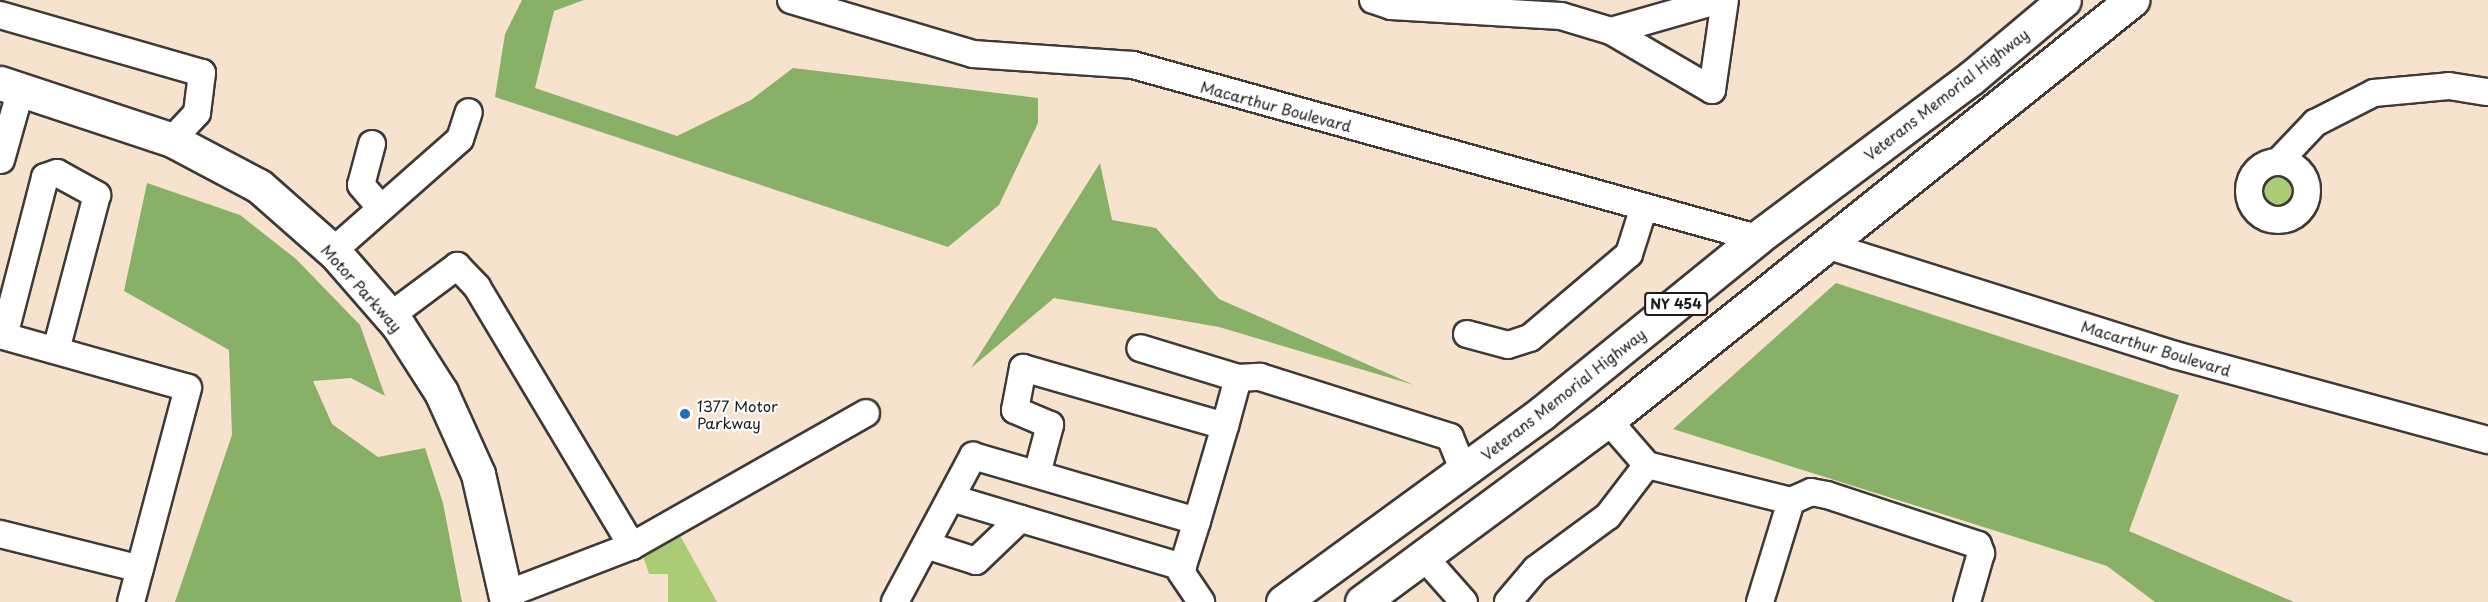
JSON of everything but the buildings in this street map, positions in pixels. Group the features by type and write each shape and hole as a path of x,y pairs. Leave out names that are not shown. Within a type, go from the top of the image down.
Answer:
{"main road":[{"name":"Veterans Memorial Highway","path":"1283,602 1464,471 1757,238 2018,39 2064,0"},
{"name":"NY 454","path":"1362,602 1608,420 2132,0"},
{"path":"1826,245 1822,234 1829,217 2018,39"},
{"name":"Motor Parkway","path":"10,86 172,140 259,186 333,251 390,316 441,392 478,474 507,598"},
{"path":"1608,420 1755,276 1761,251 1757,238"}],"street":[{"name":"Macarthur Boulevard","path":"791,0 973,54 1133,65 1757,238"},
{"path":"1611,31 1720,0"},
{"path":"1385,2 1561,16 1611,31 1712,90 1725,0"},
{"path":"0,15 202,73 197,113 172,140"},
{"path":"0,162 10,86"},
{"path":"2278,162 2315,123 2374,93 2449,86 2488,92"},
{"path":"333,251 460,139 469,112"},
{"path":"372,144 360,185 381,208"},
{"path":"56,350 97,195 57,173 45,177 2,335 188,388 131,602"},
{"path":"1467,334 1508,345 1530,338 1629,254 1644,207"},
{"name":"Macarthur Boulevard","path":"1826,245 2175,355 2488,440"},
{"path":"390,316 457,266 477,287 632,546"},
{"path":"1140,348 1238,378 1260,377 1450,436 1464,471"},
{"path":"1037,474 1050,425 1015,410 1023,368 1225,426"},
{"path":"1201,602 1183,567 1238,378"},
{"path":"507,598 632,546 866,413"},
{"path":"1608,420 1647,465 1791,501 1810,492 1827,495 1978,545 1981,553 1967,602"},
{"path":"895,602 974,456 1197,521"},
{"path":"1508,602 1536,569 1608,516 1647,465"},
{"path":"951,498 1183,567"},
{"path":"1761,602 1791,501"},
{"path":"926,545 976,561 1020,519"},
{"path":"0,534 140,568"},
{"path":"1425,556 1464,602"}],"green space":[{"path":"522,0 584,0 554,11 535,88 677,136 751,100 793,68 1038,98 1038,123 999,205 948,247 495,97 505,34"},
{"path":"1100,163 1112,220 1156,228 1219,299 1414,385 1219,327 1054,298 971,368"},
{"path":"2278,170 2286,171 2293,176 2298,183 2298,199 2293,206 2286,211 2278,212 2270,211 2263,206 2258,199 2257,191 2258,183 2263,176 2270,171"},
{"path":"147,183 240,215 296,259 360,325 385,396 351,378 313,381 332,424 378,457 425,448 443,503 462,602 175,602 232,435 229,350 124,291"},
{"path":"1836,283 2179,395 2129,531 2294,602 2155,602 2107,566 1673,429"},
{"path":"677,530 717,602 668,602 668,574 649,574 641,550"}],"place":[{"name":"1377 Motor Parkway","path":"685,414"}]}
